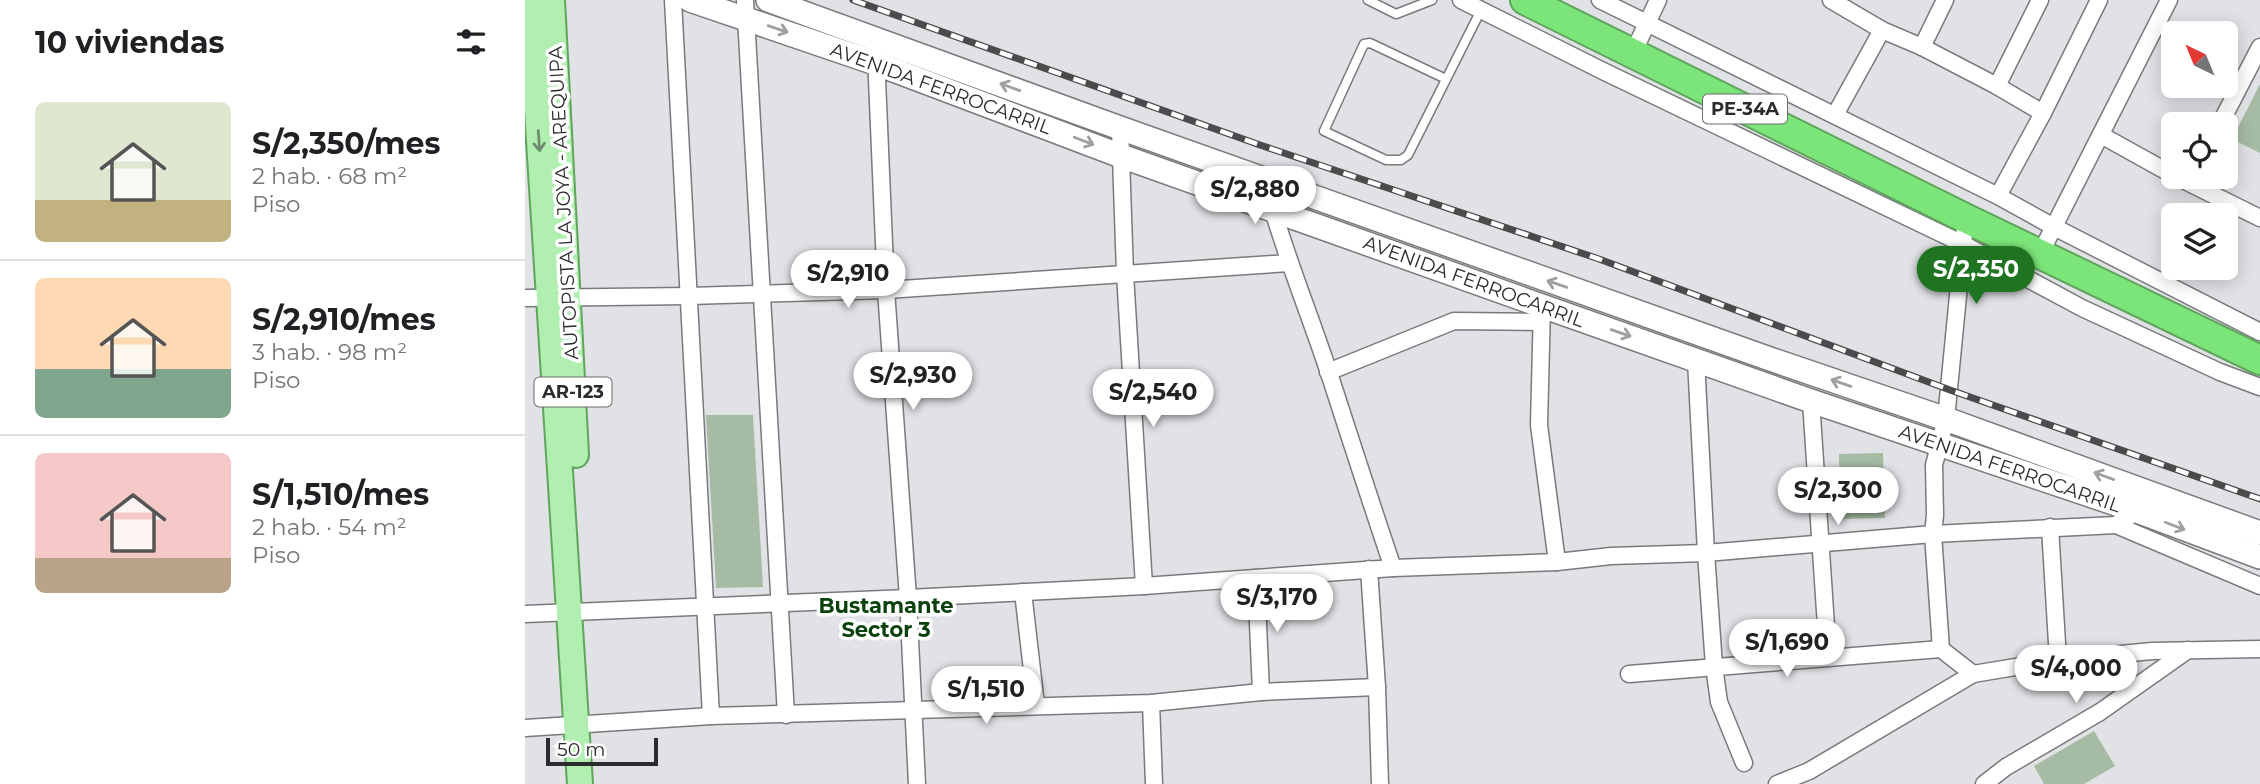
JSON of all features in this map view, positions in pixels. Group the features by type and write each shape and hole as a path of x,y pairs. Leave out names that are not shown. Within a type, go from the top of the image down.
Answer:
{"highway":[{"name":"PE-34A","path":"1525,0 1633,53 1964,231 2040,254 2260,360"}],"main road":[{"name":"AUTOPISTA LA JOYA - AREQUIPA","path":"530,0 559,299"},
{"name":"AUTOPISTA LA JOYA - AREQUIPA","path":"552,0 559,299 576,613 585,723 596,784"},
{"name":"AVENIDA FERROCARRIL","path":"690,0 746,9 875,63 1273,210 1541,314 1696,359 1938,443 2260,533"},
{"name":"AVENIDA FERROCARRIL","path":"768,0 1120,128 1946,419 2143,502 2260,557"},
{"name":"AUTOPISTA LA JOYA - AREQUIPA","path":"580,784 585,723"}],"street":[{"path":"673,0 711,716"},
{"path":"1461,0 1605,72 1964,231 2082,308 2220,372 2260,387"},
{"path":"1599,0 1998,196 2054,227 2258,325"},
{"path":"1633,53 1658,0"},
{"path":"1921,47 1945,0"},
{"path":"1997,86 2040,0"},
{"path":"1998,196 2099,0"},
{"path":"2040,254 2169,0"},
{"path":"1840,2 1882,30 1997,86 2043,113"},
{"path":"746,9 786,715"},
{"path":"1835,115 1882,30"},
{"path":"878,38 875,63 917,784"},
{"path":"2227,112 2258,56"},
{"path":"1120,128 1125,274 1144,586"},
{"path":"2101,135 2161,166"},
{"path":"2204,189 2260,218"},
{"path":"1273,210 1393,568"},
{"path":"1941,649 1933,534 1934,465 1946,419 1964,231"},
{"path":"525,298 887,290 1289,263"},
{"path":"1328,372 1454,321 1541,314 1539,425 1557,562"},
{"path":"1696,359 1714,666 1719,702 1744,763"},
{"path":"1811,401 1828,656"},
{"path":"2116,525 2143,502"},
{"path":"525,614 1144,586 1369,569 1557,562 1933,534 2116,525 2260,586"},
{"path":"2050,527 2057,660"},
{"path":"1369,569 1380,784"},
{"path":"1256,578 1261,692"},
{"path":"1023,592 1035,705"},
{"path":"1629,674 1941,649 1973,674"},
{"path":"1777,784 1800,780 1973,674 2057,660 2152,651 2260,649"},
{"path":"1984,784 2006,767 2100,712 2188,650"},
{"path":"525,728 711,716 1151,703 1261,692 1377,687"},
{"path":"1151,703 1154,784"}],"lane":[{"path":"1368,0 1396,14 1432,0"},
{"path":"1446,79 1370,43 1364,44 1324,131 1386,160 1401,160 1408,155 1481,10"}],"green space":[{"path":"920,64 1100,130 1098,137 917,71"},
{"path":"2260,84 2260,153 2238,142 2238,127"},
{"path":"706,415 753,415 763,587 716,588"},
{"path":"1883,453 1885,518 1840,519 1839,454"},
{"path":"2094,731 2115,766 2084,784 2044,784 2034,766"}],"railway":[{"path":"853,0 1260,145 1599,259 1950,390 2260,499"}],"district":[{"name":"Bustamante Sector 3","path":"886,618"}]}
